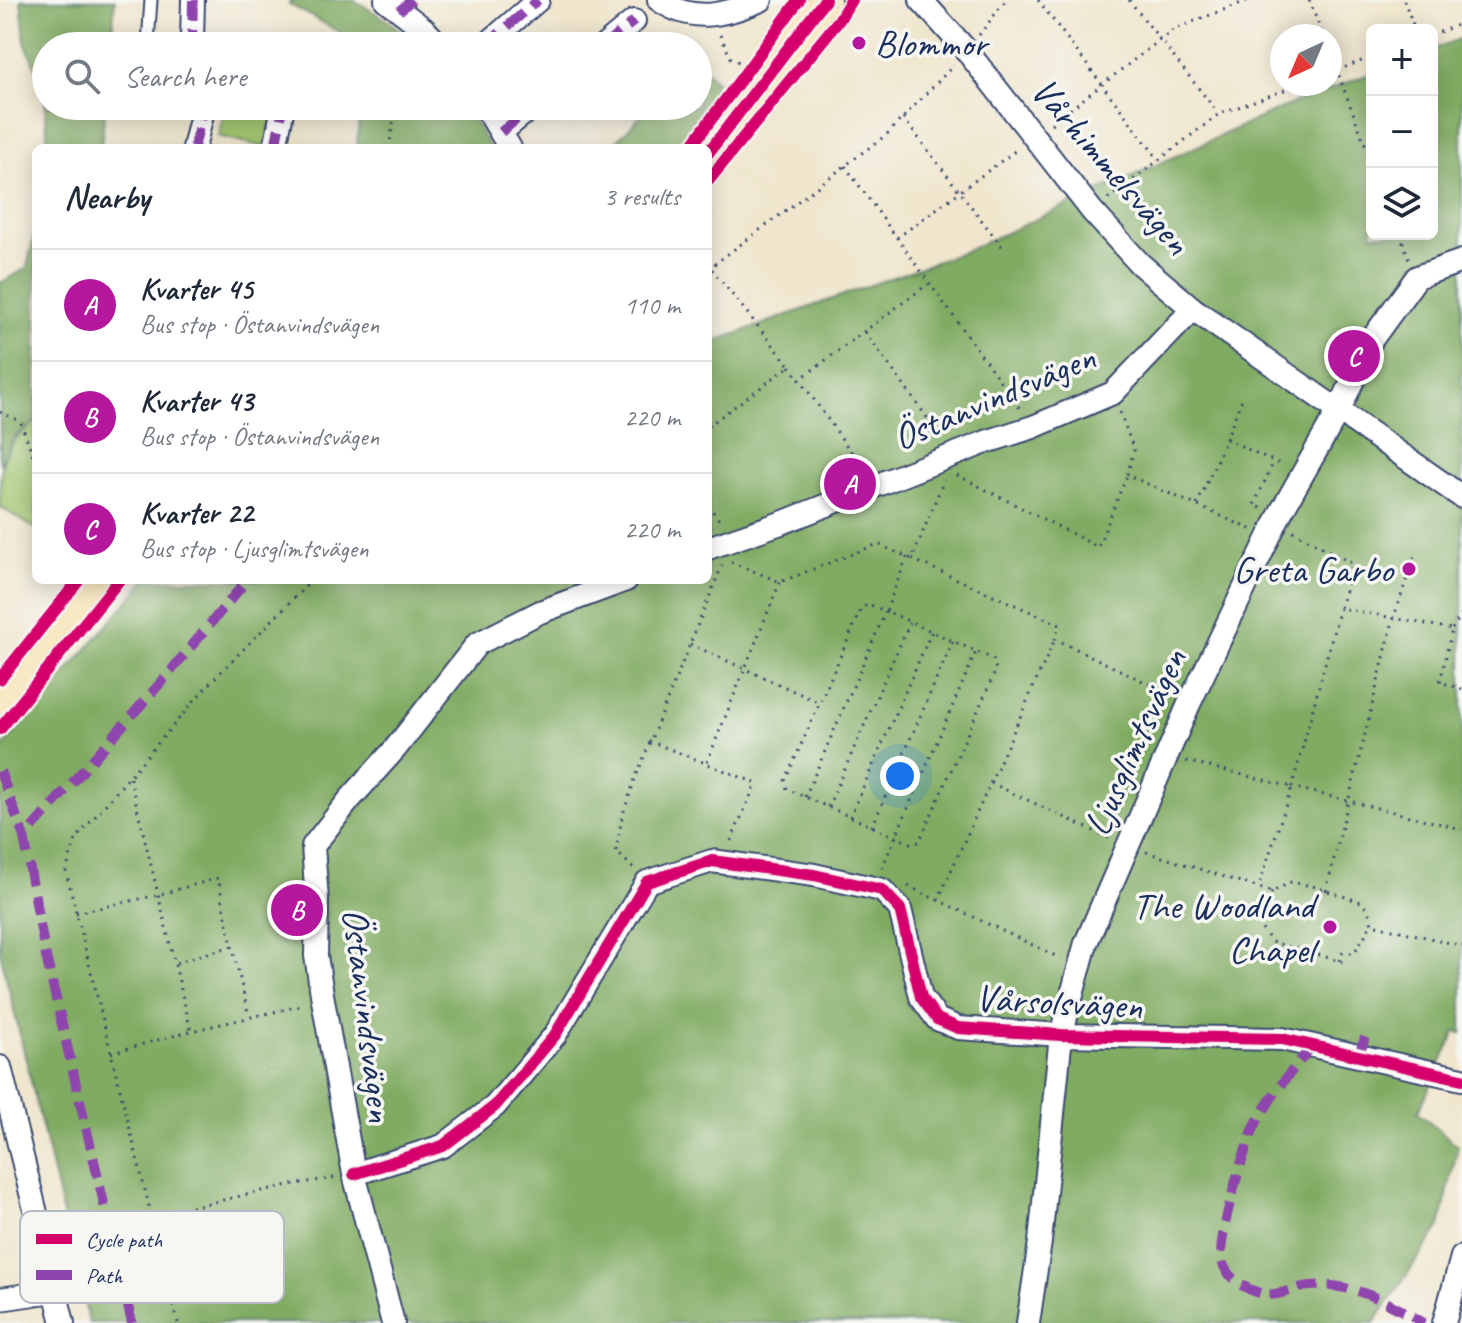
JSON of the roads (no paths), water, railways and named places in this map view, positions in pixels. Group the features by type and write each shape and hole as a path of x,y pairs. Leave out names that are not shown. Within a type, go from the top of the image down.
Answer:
{"street":[{"path":"192,32 193,0"},
{"path":"501,32 538,0"},
{"path":"659,0 674,10 701,16 737,10 761,0"},
{"path":"712,148 825,0"},
{"name":"Vårhimmelsvägen","path":"928,3 1092,211 1140,264 1193,309 1462,497"},
{"path":"399,4 427,32"},
{"path":"621,32 634,21"},
{"path":"195,144 201,120"},
{"path":"276,144 280,120"},
{"path":"494,120 506,140 522,120"},
{"name":"Ljusglimtsvägen","path":"1028,1323 1040,1242 1061,1035 1086,943 1189,704 1274,525 1339,410 1372,339 1417,277 1462,261"},
{"name":"Östanvindsvägen","path":"712,547 1033,427 1113,393 1193,309"},
{"path":"0,704 96,584"},
{"name":"Östanvindsvägen","path":"393,1323 354,1174 323,1000 316,956 317,901 313,846 395,749 477,644 540,612 615,584"},
{"name":"Vårsolsvägen","path":"354,1174 443,1146 495,1106 555,1035 647,882 712,861 886,884 900,909 921,997 937,1019 958,1028 1061,1035 1282,1039 1462,1079"},
{"path":"0,1067 35,1211"},
{"path":"1444,1323 1462,1257"},
{"path":"0,1299 20,1296"},
{"path":"57,1303 63,1323"}],"lane":[{"path":"149,32 151,0"}],"place":[{"name":"Blommor","path":"859,43"},
{"name":"Kvarter 22","path":"1354,356"},
{"name":"Kvarter 45","path":"850,484"},
{"name":"Greta Garbo","path":"1409,569"},
{"name":"Kvarter 43","path":"297,910"},
{"name":"The Woodland Chapel","path":"1330,927"}]}
